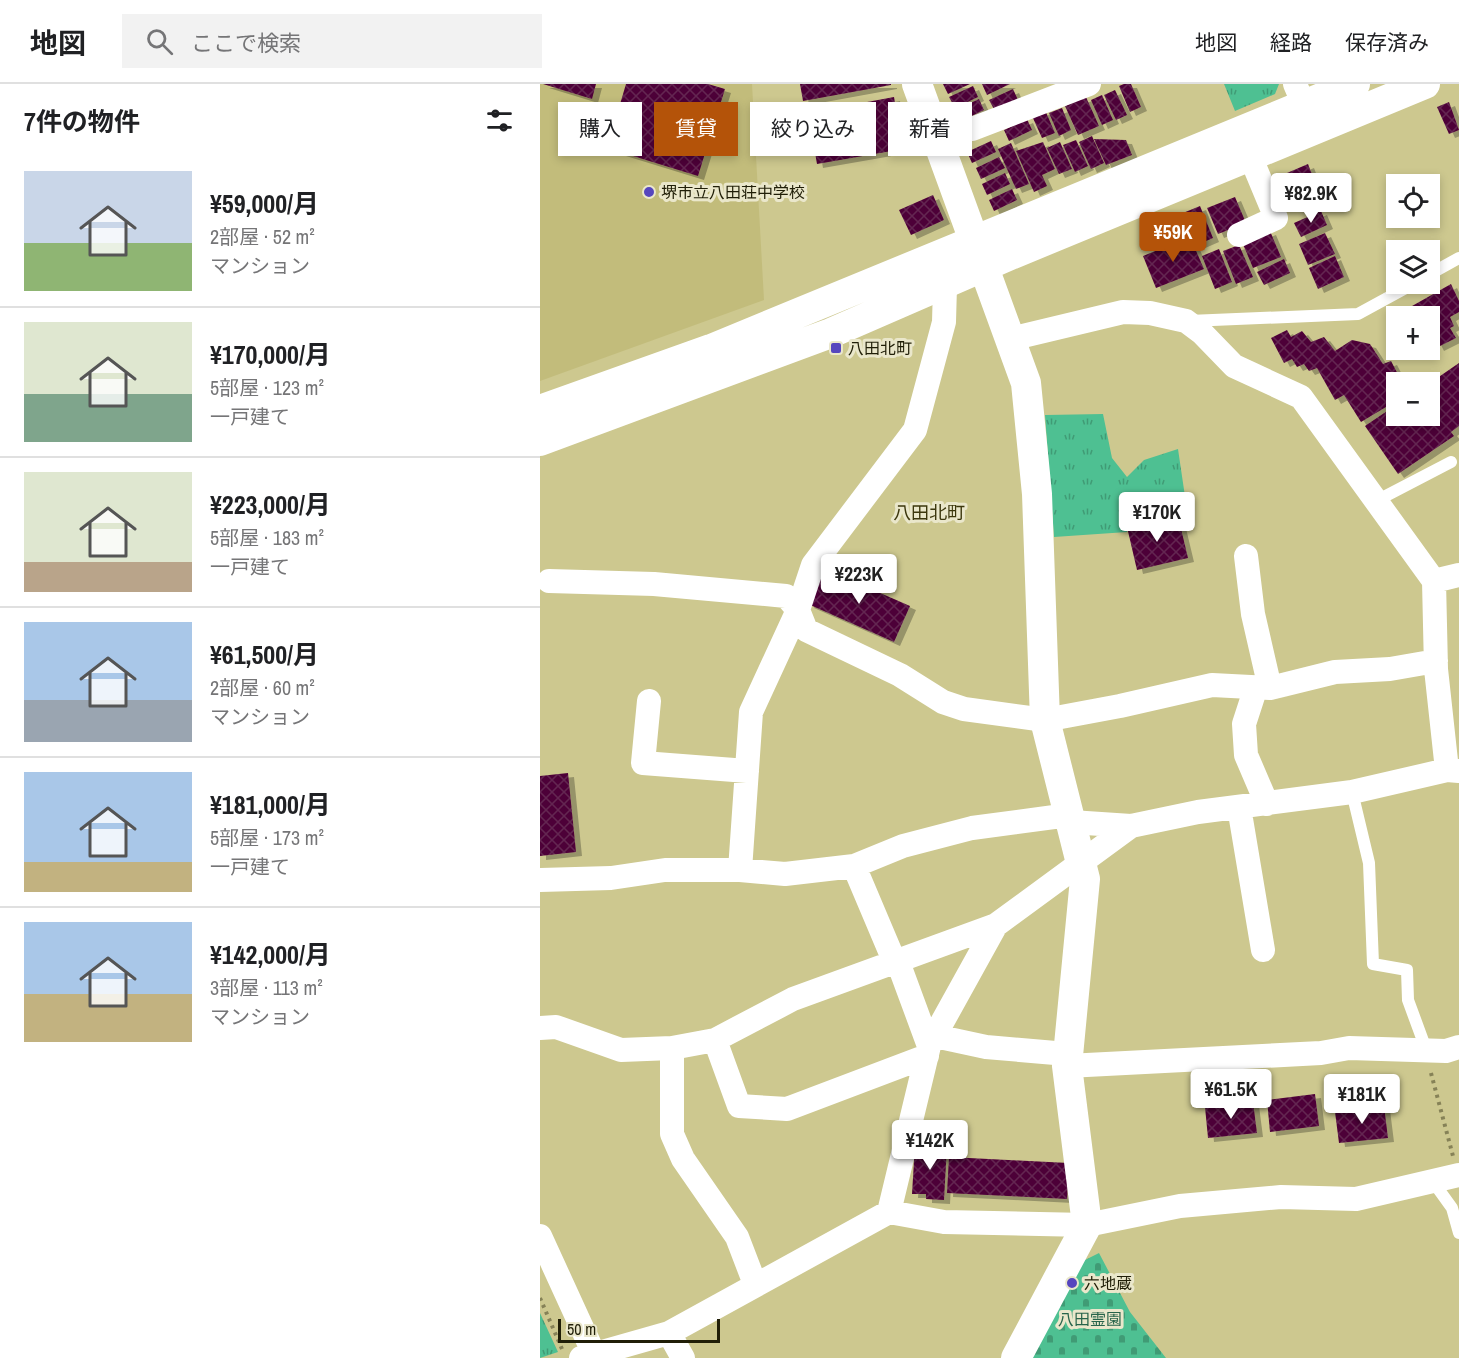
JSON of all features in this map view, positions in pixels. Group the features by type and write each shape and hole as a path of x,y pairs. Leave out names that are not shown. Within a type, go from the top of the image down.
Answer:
{"street":[{"path":"917,84 924,102"},
{"path":"972,129 1033,94 1089,84"},
{"path":"540,441 724,374 945,286 980,253 1300,95 1355,84"},
{"path":"540,410 1251,158 1425,84"},
{"path":"945,156 1026,383 1038,494 1045,720 1085,879 1067,1060 1087,1225 1016,1358"},
{"path":"1239,235 1276,218 1251,158"},
{"path":"740,870 752,712 798,610 813,565 915,430 944,322 945,286"},
{"path":"540,880 611,878 665,870 740,870 785,874 854,866 903,846 972,828 1070,819 1131,826 1198,812 1352,792 1453,770 1436,660 1434,580 1301,397 1234,366 1202,333 1186,321 1150,313 1123,312 1010,339"},
{"path":"1246,556 1263,687 1244,724 1246,755 1268,804"},
{"path":"1434,580 1459,574"},
{"path":"544,581 654,584 786,596 798,610 806,630 900,675 943,702 964,709 1045,720 1212,685 1263,687 1335,672 1390,669 1436,660"},
{"path":"648,700 643,762 747,771"},
{"path":"1239,807 1263,950"},
{"path":"540,1028 556,1027 621,1050 672,1048 715,1040 793,999 996,925 1131,826"},
{"path":"854,866 897,963 930,1046"},
{"path":"889,1212 930,1046 996,925"},
{"path":"715,1040 739,1106 787,1109 930,1046 986,1047 1067,1060 1321,1053 1349,1048 1446,1051 1459,1047"},
{"path":"672,1048 672,1134 683,1159 737,1237 755,1284"},
{"path":"540,1236 587,1356 669,1333 889,1212 944,1222 1087,1225 1180,1206 1281,1197 1356,1199 1434,1183 1459,1175"},
{"path":"669,1333 683,1358"}],"lane":[{"path":"1440,268 1459,258"},
{"path":"1186,321 1358,314 1395,294"},
{"path":"1376,501 1451,462"},
{"path":"1352,792 1369,863 1373,964 1407,970 1408,1000 1426,1049"},
{"path":"1434,1183 1452,1208 1459,1233"}],"path":[{"path":"1426,1049 1440,1112 1459,1175"},
{"path":"540,1298 566,1358"}],"shaded area":[{"name":"堺市立八田荘中学校","path":"540,84 752,84 750,156 756,156 764,300 540,381"}],"green space":[{"path":"1224,84 1279,84 1275,94 1235,111"},
{"path":"1103,414 1112,458 1127,477 1144,460 1178,449 1187,510 1128,525 1127,532 1054,537 1045,415"},
{"name":"八田霊園","path":"1099,1253 1130,1312 1166,1358 1027,1358 1077,1264"},
{"path":"540,1313 558,1352 540,1358"}],"building":[{"path":"543,84 596,84 592,99"},
{"path":"626,84 708,84 725,89 721,102 654,102 654,156 704,156 698,176 633,156 642,156 642,102 621,102"},
{"path":"800,84 891,84 891,85 803,101"},
{"path":"943,84 970,84 948,94"},
{"path":"982,84 1010,84 987,95"},
{"path":"1131,84 1141,107 1130,112 1119,86"},
{"path":"973,86 978,97 968,102 952,102 949,97"},
{"path":"1013,89 1018,100 995,111 989,100"},
{"path":"1115,90 1127,115 1116,120 1104,95"},
{"path":"1102,95 1113,120 1102,125 1091,100"},
{"path":"894,97 895,102 888,102 888,152 876,154 876,102 867,102"},
{"path":"1086,97 1099,126 1078,135 1065,106"},
{"path":"979,99 984,110 972,116 972,102"},
{"path":"1449,102 1459,130 1449,134 1437,107"},
{"path":"1062,108 1071,130 1059,136 1049,113"},
{"path":"1045,110 1055,133 1042,138 1032,116"},
{"path":"1027,119 1032,130 1009,141 1004,130"},
{"path":"1092,136 1104,163 1091,169 1079,142"},
{"path":"1094,139 1126,140 1132,155 1106,165"},
{"path":"1076,140 1088,166 1075,172 1063,145"},
{"path":"991,141 996,152 972,163 969,156 972,156 972,150"},
{"path":"1043,142 1055,169 1042,175 1047,186 1034,192 1016,151"},
{"path":"1060,142 1072,169 1059,174 1047,148"},
{"path":"1011,143 1029,184 1016,189 998,149"},
{"path":"816,156 863,156 817,164"},
{"path":"999,157 1005,168 981,179 976,168"},
{"path":"1308,164 1318,190 1291,202 1280,176"},
{"path":"1005,173 1010,184 987,195 982,184"},
{"path":"1012,189 1017,200 994,211 989,200"},
{"path":"933,195 944,220 911,235 899,210"},
{"path":"1235,197 1246,223 1218,234 1207,208"},
{"path":"1200,206 1213,238 1197,245 1183,213"},
{"path":"1321,211 1327,225 1301,237 1294,223"},
{"path":"1270,231 1281,257 1253,268 1242,242"},
{"path":"1325,233 1335,254 1308,265 1299,244"},
{"path":"1190,237 1204,269 1156,288 1143,256"},
{"path":"1239,245 1253,277 1236,284 1223,251"},
{"path":"1219,249 1232,282 1215,289 1202,256"},
{"path":"1335,256 1344,277 1318,289 1309,268"},
{"path":"1284,259 1290,273 1264,285 1257,272"},
{"path":"1451,284 1459,301 1459,312 1450,317 1454,326 1450,328 1456,338 1440,346 1440,306 1412,306 1433,294 1440,294 1440,290"},
{"path":"1287,330 1291,337 1302,331 1311,342 1324,337 1335,351 1352,340 1370,344 1383,364 1391,361 1397,372 1386,372 1386,407 1361,422 1344,395 1335,400 1317,368 1309,371 1304,364 1297,367 1292,359 1284,363 1271,338"},
{"path":"1459,363 1459,426 1451,432 1454,436 1398,474 1365,426 1386,412 1386,426 1440,426 1440,376"},
{"path":"1178,516 1188,558 1137,570 1127,527"},
{"path":"823,568 910,606 894,642 808,604"},
{"path":"568,773 576,852 540,856 540,776"},
{"path":"1315,1094 1319,1126 1270,1132 1267,1100"},
{"path":"1253,1102 1257,1133 1208,1138 1205,1107"},
{"path":"1384,1106 1388,1138 1339,1143 1335,1112"},
{"path":"915,1145 947,1146 944,1200 926,1199 926,1194 912,1194"},
{"path":"949,1157 1069,1163 1067,1199 947,1193"}],"place":[{"name":"堺市立八田荘中学校","path":"649,192"},
{"name":"八田北町","path":"836,348"},
{"name":"六地蔵","path":"1072,1283"}],"district":[{"name":"八田北町","path":"929,512"}]}
